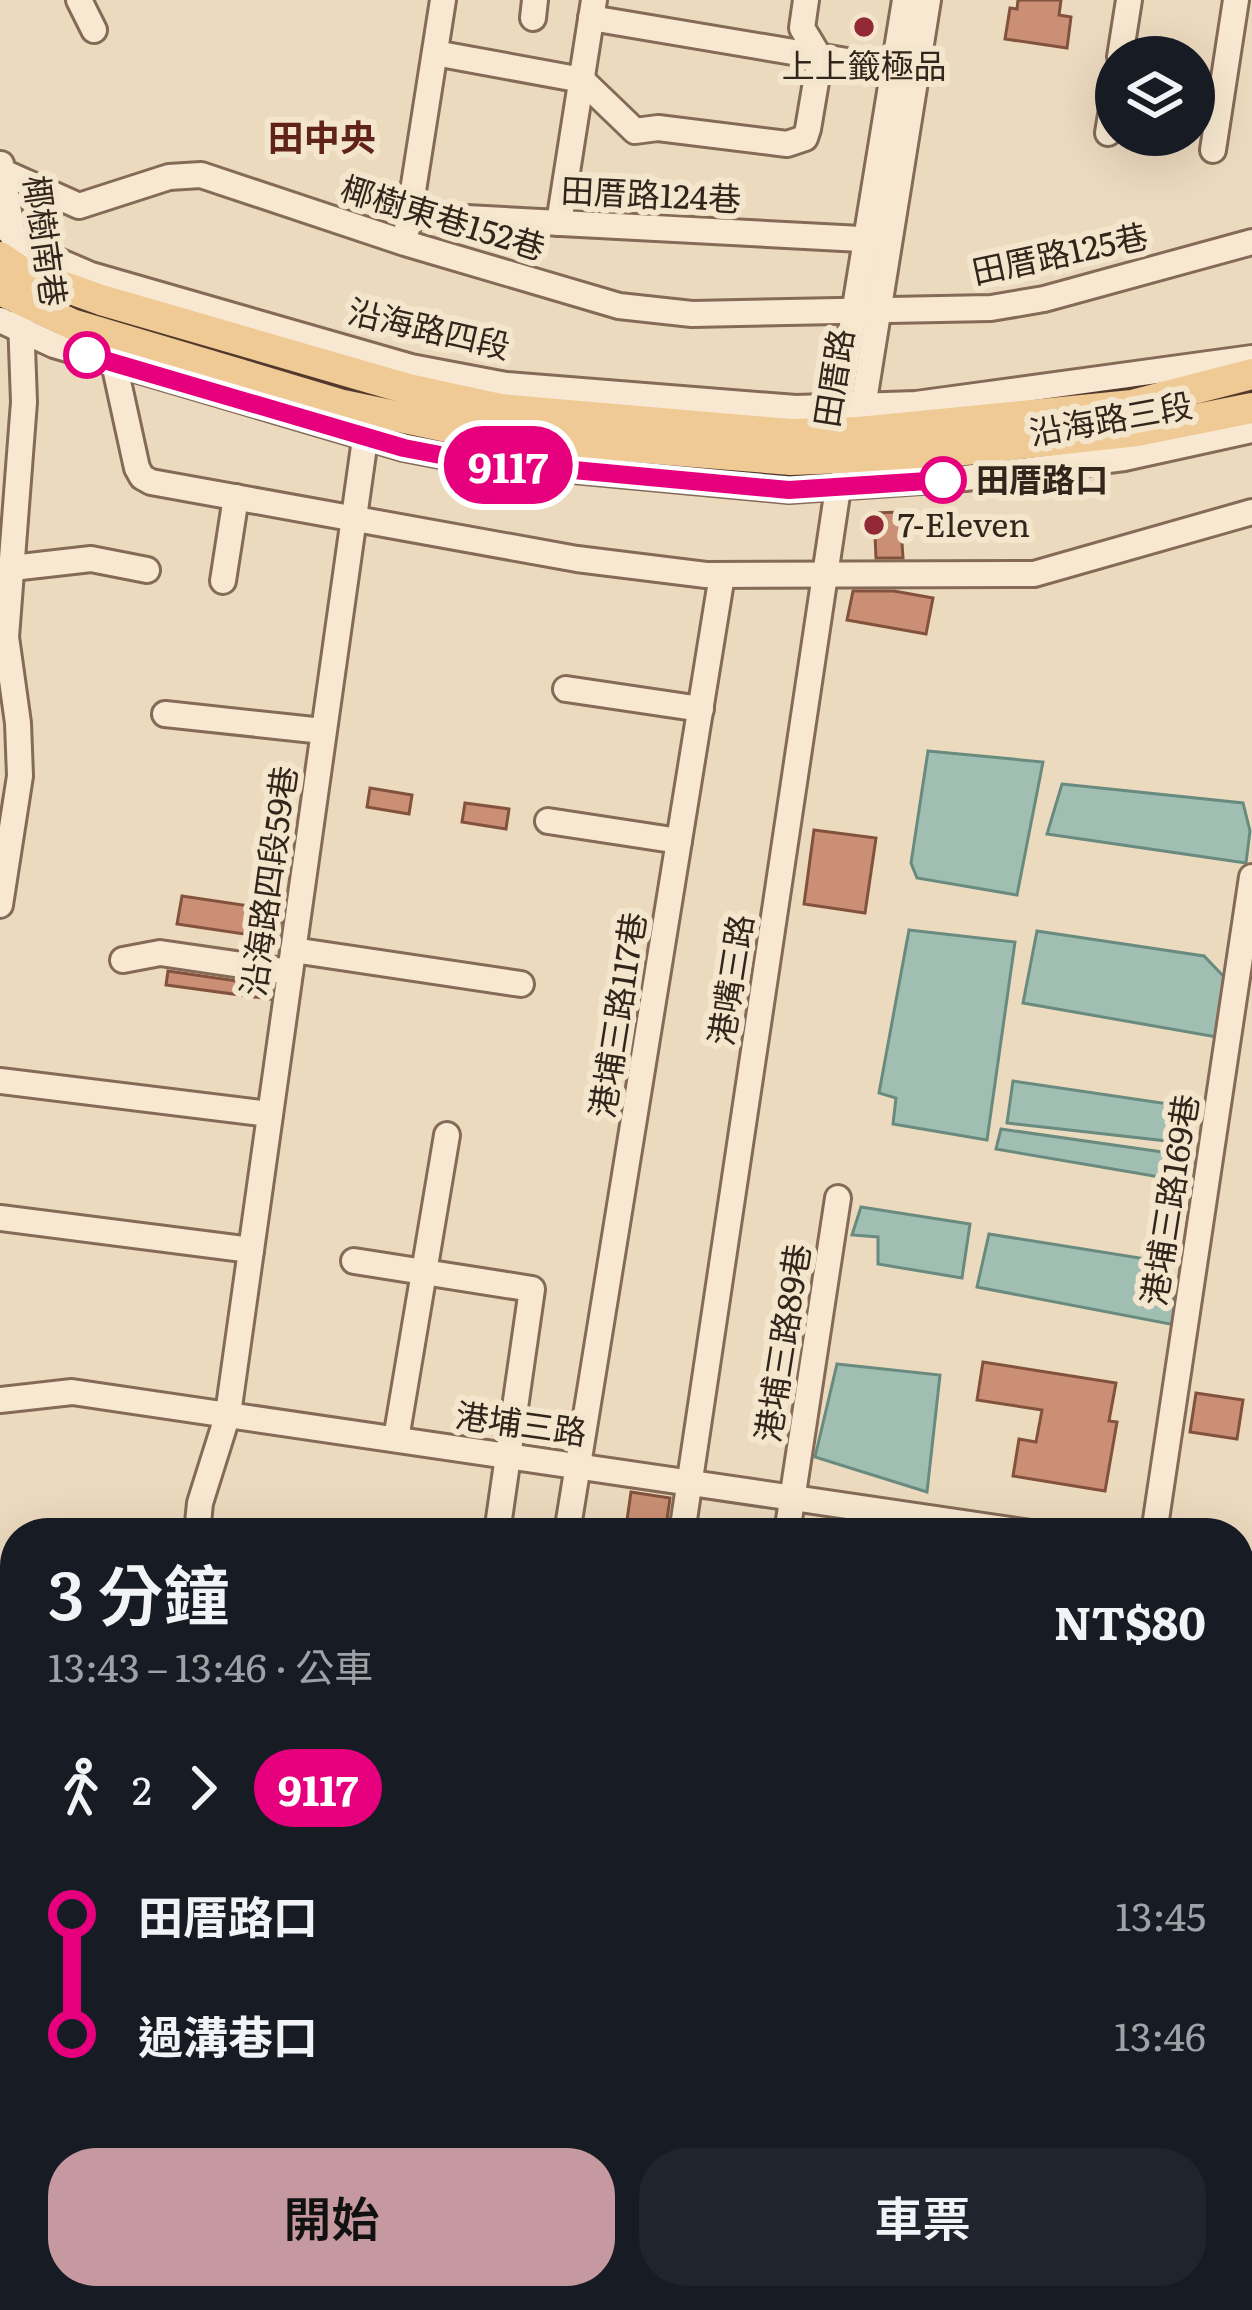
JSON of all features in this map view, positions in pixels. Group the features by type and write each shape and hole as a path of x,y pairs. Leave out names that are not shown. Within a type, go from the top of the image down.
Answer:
{"main road":[{"name":"沿海路四段","path":"7,271 101,300 380,370 500,409 846,440"},
{"path":"7,271 72,324 368,424 790,460 846,440"},
{"name":"沿海路三段","path":"846,440 1132,405 1252,374"},
{"name":"沿海路三段","path":"846,440 921,454 1137,431 1252,407"}],"street":[{"path":"79,0 94,30"},
{"path":"404,243 443,0"},
{"path":"434,53 582,80 635,131 658,128 787,144 805,138 820,58 802,28 806,0"},
{"name":"田厝路","path":"878,240 905,0"},
{"name":"田厝路","path":"846,440 878,240 928,0"},
{"path":"1123,36 1129,0"},
{"path":"1215,137 1236,0"},
{"path":"559,223 593,9 820,58 894,69"},
{"name":"椰樹東巷152巷","path":"1,164 79,206 170,177 201,175 404,243 619,306 692,314 866,310"},
{"name":"椰樹南巷","path":"0,905 20,776 6,637 22,450 24,334 7,271 1,164"},
{"name":"田厝路124巷","path":"409,215 878,240"},
{"name":"田厝路125巷","path":"866,310 991,308 1252,242"},
{"path":"24,334 114,363 368,424"},
{"name":"沿海路三段","path":"846,440 916,404 1252,358"},
{"path":"114,363 142,477 577,559 722,575 1034,574 1252,512"},
{"name":"沿海路四段59巷","path":"198,1518 228,1414 352,518 380,370"},
{"name":"沿海路三段","path":"846,440 964,478 1124,458 1252,430"},
{"name":"港嘴三路","path":"684,1518 846,440"},
{"path":"223,581 236,497"},
{"path":"12,568 91,560 146,570"},
{"name":"港埔三路117巷","path":"569,1518 722,575"},
{"path":"566,689 701,709"},
{"path":"164,714 323,731"},
{"path":"548,820 679,841"},
{"name":"港埔三路169巷","path":"1156,1518 1252,877"},
{"path":"123,960 160,953 521,984"},
{"path":"0,1081 270,1114"},
{"path":"396,1439 447,1135"},
{"name":"港埔三路89巷","path":"789,1518 838,1198"},
{"path":"0,1218 251,1250"},
{"path":"354,1262 532,1289 499,1518"},
{"name":"港埔三路","path":"0,1400 72,1392 929,1518"}],"shaded area":[{"path":"928,751 1043,762 1017,895 917,878 911,863"},
{"path":"1062,784 1243,803 1250,831 1246,863 1047,834"},
{"path":"909,930 1015,942 987,1140 893,1124 896,1098 879,1093"},
{"path":"1037,931 1204,956 1229,982 1228,1039 1023,1003"},
{"path":"1013,1081 1189,1107 1185,1143 1007,1123"},
{"path":"1001,1129 1198,1157 1195,1183 996,1149"},
{"path":"861,1207 970,1224 962,1278 878,1264 878,1237 852,1235"},
{"path":"989,1234 1171,1263 1175,1325 977,1287"},
{"path":"837,1364 940,1375 927,1492 815,1457"}],"building":[{"path":"1018,0 1061,0 1059,15 1071,17 1067,48 1005,39 1010,8 1017,9"},
{"path":"900,512 903,558 876,558 874,513"},
{"path":"853,591 933,598 926,634 847,620"},
{"path":"370,788 412,795 409,814 367,807"},
{"path":"465,803 509,809 506,829 462,822"},
{"path":"814,830 876,838 865,913 804,904"},
{"path":"182,896 282,911 278,939 177,924"},
{"path":"168,971 272,986 270,999 166,985"},
{"path":"983,1362 1116,1383 1109,1421 1117,1422 1105,1491 1013,1476 1019,1439 1036,1442 1042,1410 977,1400"},
{"path":"1196,1393 1243,1400 1237,1439 1190,1432"},
{"path":"631,1492 670,1498 667,1518 627,1518"}],"bus line":[{"name":"9117","path":"87,355 404,448 466,460 789,490 943,480"}],"place":[{"name":"上上籤極品","path":"864,27"},
{"name":"田厝路口","path":"943,480"},
{"name":"7-Eleven","path":"874,525"}],"district":[{"name":"田中央","path":"322,138"}]}
